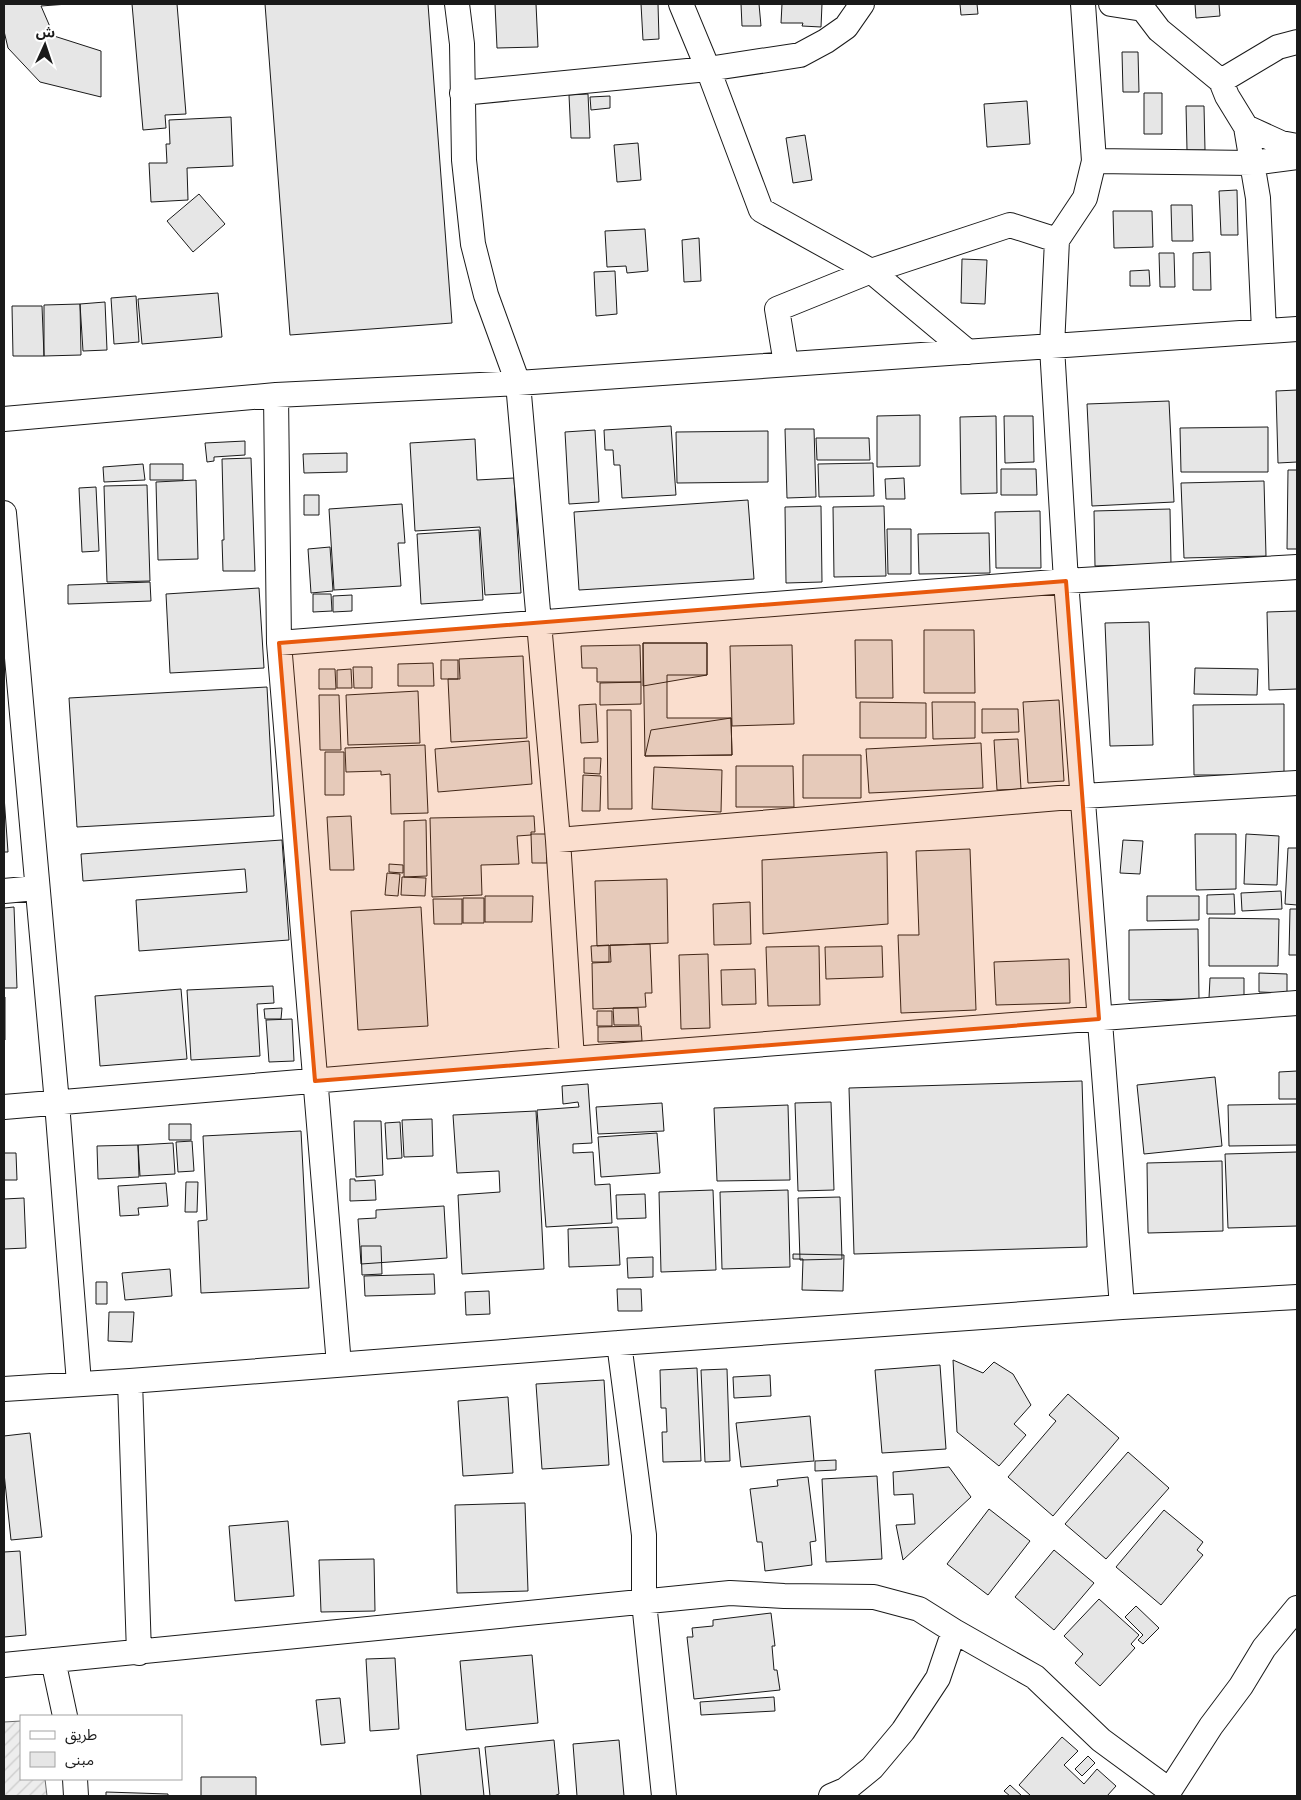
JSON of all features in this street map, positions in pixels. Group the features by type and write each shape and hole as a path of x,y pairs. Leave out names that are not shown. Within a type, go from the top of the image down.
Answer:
{"street":[{"path":"457,4 462,44 466,184 473,244 486,295 518,383 558,840 572,1059"},
{"path":"681,4 708,69 761,210 871,272 968,352"},
{"path":"462,93 708,69 800,55 826,41 846,26 862,4"},
{"path":"1083,4 1094,161 1085,198 1057,240 1052,347 1066,581 1122,1308"},
{"path":"1111,4 1143,6 1159,30 1221,81 1227,96 1246,126 1258,198 1264,331"},
{"path":"1221,81 1278,47 1297,42"},
{"path":"1246,126 1281,143 1297,146"},
{"path":"1094,161 1252,163 1297,157"},
{"path":"786,364 777,309 871,272 1010,225 1057,240"},
{"path":"4,419 276,395 518,383 1297,329"},
{"path":"276,395 279,643 339,1365"},
{"path":"4,513 10,667 36,888 57,1103 79,1383"},
{"path":"279,643 1066,581 1297,567"},
{"path":"558,840 1083,796 1297,783"},
{"path":"4,890 36,888"},
{"path":"4,1107 572,1059 1297,1003"},
{"path":"4,1389 619,1343 1297,1297"},
{"path":"619,1343 644,1535 644,1602 664,1796"},
{"path":"130,1381 139,1653"},
{"path":"4,1665 139,1653 730,1592 784,1596 874,1596 919,1608 954,1631 1035,1677 1101,1740 1167,1793 1210,1726 1241,1686 1264,1648 1297,1608"},
{"path":"831,1796 845,1790 872,1768 903,1731 938,1678 954,1631"},
{"path":"53,1660 65,1715"},
{"path":"74,1780 76,1796"}],"highlighted area":[{"path":"1066,581 1099,1019 315,1081 279,643"}],"shaded area":[{"path":"20,1721 20,1780 45,1780 47,1796 4,1796 4,1722"}],"building":[{"path":"4,4 68,4 41,6 54,36 101,51 101,97 40,82 8,48 4,31"},
{"path":"132,4 177,4 186,114 165,115 166,128 143,130"},
{"path":"265,4 428,4 452,323 290,335"},
{"path":"495,4 536,4 538,47 497,48"},
{"path":"641,4 658,4 659,39 643,40"},
{"path":"741,4 759,4 761,26 742,26"},
{"path":"782,4 822,4 821,27 802,26 803,23 781,23"},
{"path":"960,4 977,4 978,14 961,15"},
{"path":"1195,4 1219,4 1220,16 1196,18"},
{"path":"1122,52 1138,52 1139,92 1123,92"},
{"path":"1144,93 1162,93 1162,134 1144,134"},
{"path":"588,94 590,138 571,138 569,95"},
{"path":"610,96 610,108 591,110 590,97"},
{"path":"1027,101 1030,144 987,147 984,104"},
{"path":"1186,106 1204,106 1205,150 1187,150"},
{"path":"231,117 233,166 187,168 188,200 151,202 149,163 167,163 166,144 170,144 169,120"},
{"path":"805,135 812,180 793,183 786,138"},
{"path":"638,143 641,180 617,182 614,145"},
{"path":"1237,190 1238,235 1221,235 1219,191"},
{"path":"199,194 225,224 193,252 167,221"},
{"path":"1171,205 1192,205 1193,241 1172,241"},
{"path":"1113,211 1152,211 1153,247 1114,248"},
{"path":"645,229 648,271 627,273 626,266 607,267 605,231"},
{"path":"699,238 701,281 684,282 682,240"},
{"path":"1210,252 1211,290 1193,290 1193,253"},
{"path":"1159,253 1174,253 1175,287 1160,287"},
{"path":"962,259 987,260 985,304 961,303"},
{"path":"1149,270 1150,286 1130,286 1130,271"},
{"path":"615,271 617,314 596,316 594,272"},
{"path":"218,293 222,337 142,344 138,299"},
{"path":"136,296 139,342 114,344 111,298"},
{"path":"105,302 107,350 83,351 80,304"},
{"path":"80,304 81,355 44,356 44,305"},
{"path":"12,306 42,306 44,356 13,356"},
{"path":"1297,390 1297,462 1278,463 1276,391"},
{"path":"1169,401 1174,502 1092,506 1087,404"},
{"path":"920,415 920,466 877,467 877,416"},
{"path":"996,416 997,493 961,494 960,417"},
{"path":"1004,416 1033,416 1034,462 1005,463"},
{"path":"671,426 676,495 622,498 620,465 614,465 613,450 605,450 604,430"},
{"path":"1268,427 1268,472 1181,472 1180,428"},
{"path":"785,429 814,429 816,497 787,498"},
{"path":"595,430 599,502 569,504 565,432"},
{"path":"768,431 768,482 677,483 676,432"},
{"path":"816,438 869,438 870,460 817,460"},
{"path":"475,439 477,480 514,478 521,593 485,595 480,527 415,531 410,443"},
{"path":"245,441 245,455 214,457 214,461 207,462 205,443"},
{"path":"347,453 347,472 304,473 303,454"},
{"path":"251,458 255,571 223,571 222,459"},
{"path":"873,463 874,496 819,497 818,464"},
{"path":"143,464 145,480 104,482 103,467"},
{"path":"150,464 183,464 183,480 150,480"},
{"path":"1001,469 1036,469 1037,495 1001,495"},
{"path":"1288,470 1297,470 1297,549 1287,549"},
{"path":"904,478 905,499 886,499 885,479"},
{"path":"196,480 198,559 158,560 156,482"},
{"path":"1264,481 1266,556 1184,558 1181,483"},
{"path":"147,485 150,581 107,582 104,486"},
{"path":"96,487 99,551 82,552 79,488"},
{"path":"304,495 319,495 319,515 304,515"},
{"path":"748,500 754,579 579,590 574,512"},
{"path":"402,504 405,543 398,543 401,586 334,590 329,509"},
{"path":"821,506 822,582 786,583 785,507"},
{"path":"884,506 886,576 834,577 833,507"},
{"path":"1170,509 1171,564 1095,566 1094,511"},
{"path":"1040,511 1041,568 996,568 995,512"},
{"path":"887,529 911,529 911,574 888,574"},
{"path":"479,530 483,600 421,604 417,534"},
{"path":"989,533 990,573 919,574 918,534"},
{"path":"330,547 333,591 311,593 308,549"},
{"path":"150,582 151,601 68,604 68,585"},
{"path":"259,588 264,668 170,673 166,594"},
{"path":"313,594 331,594 332,611 313,612"},
{"path":"352,595 352,611 333,612 333,596"},
{"path":"1297,611 1297,689 1269,690 1267,612"},
{"path":"1149,622 1153,745 1110,746 1105,623"},
{"path":"924,630 974,630 975,693 924,693"},
{"path":"855,640 892,640 893,698 856,698"},
{"path":"643,643 707,643 707,675 667,675 667,718 731,718 732,755 645,756"},
{"path":"643,643 707,643 707,675 643,686"},
{"path":"640,645 641,682 597,682 597,668 582,668 581,646"},
{"path":"792,645 794,724 732,726 730,646"},
{"path":"523,656 527,738 451,742 448,679 460,679 459,659"},
{"path":"441,660 458,660 458,679 441,679"},
{"path":"433,663 434,686 398,686 398,664"},
{"path":"353,667 372,667 372,688 354,688"},
{"path":"1195,668 1258,669 1257,695 1194,694"},
{"path":"319,669 335,669 336,689 319,689"},
{"path":"351,669 352,688 337,688 337,670"},
{"path":"641,682 641,704 600,705 600,683"},
{"path":"267,687 274,816 77,827 69,698"},
{"path":"418,691 420,743 348,745 346,695"},
{"path":"319,695 339,695 341,750 320,750"},
{"path":"1059,700 1064,781 1028,783 1023,702"},
{"path":"860,702 926,703 926,738 860,738"},
{"path":"932,702 975,702 975,738 933,739"},
{"path":"596,704 598,742 581,743 579,705"},
{"path":"1284,704 1284,775 1194,775 1193,705"},
{"path":"982,709 1018,709 1019,732 982,733"},
{"path":"607,710 631,710 632,809 608,809"},
{"path":"731,718 732,755 645,756 651,730"},
{"path":"1018,739 1021,789 997,790 994,740"},
{"path":"529,741 532,784 438,792 435,749"},
{"path":"981,743 983,788 869,793 866,749"},
{"path":"425,745 428,813 391,814 390,774 381,775 381,771 346,772 345,748"},
{"path":"325,752 344,752 344,795 325,795"},
{"path":"803,755 861,755 861,798 803,798"},
{"path":"584,758 601,758 600,774 584,773"},
{"path":"736,766 793,766 794,807 736,807"},
{"path":"654,767 722,770 721,812 652,809"},
{"path":"583,775 601,776 600,811 582,811"},
{"path":"4,796 8,852 4,852"},
{"path":"351,816 354,870 330,870 327,817"},
{"path":"534,816 535,832 531,832 531,835 517,836 519,864 481,865 482,895 432,897 430,818"},
{"path":"426,820 427,876 404,877 404,821"},
{"path":"531,834 546,834 547,863 532,863"},
{"path":"1195,834 1236,834 1236,889 1196,890"},
{"path":"1246,834 1279,836 1277,885 1244,884"},
{"path":"282,840 289,940 139,951 136,900 247,892 245,869 83,881 81,854"},
{"path":"1123,840 1143,841 1140,874 1120,873"},
{"path":"1288,848 1297,848 1297,905 1285,904"},
{"path":"970,849 976,1010 901,1013 898,935 919,935 916,851"},
{"path":"887,852 888,924 763,934 762,860"},
{"path":"389,864 403,865 403,873 389,872"},
{"path":"387,873 400,874 398,896 385,895"},
{"path":"402,877 426,878 425,896 401,895"},
{"path":"667,879 668,943 597,946 595,881"},
{"path":"1281,891 1282,909 1242,911 1241,893"},
{"path":"1234,894 1235,914 1207,914 1207,895"},
{"path":"485,896 533,896 532,922 485,922"},
{"path":"1147,896 1199,896 1199,920 1147,921"},
{"path":"463,898 484,898 484,923 463,923"},
{"path":"433,899 462,899 462,924 434,924"},
{"path":"750,902 751,944 714,945 713,904"},
{"path":"14,907 17,988 4,988 4,908"},
{"path":"421,907 428,1026 358,1030 351,911"},
{"path":"1290,909 1297,909 1297,955 1289,955"},
{"path":"1209,918 1279,919 1278,966 1209,966"},
{"path":"1198,929 1199,999 1129,1000 1129,930"},
{"path":"650,944 652,993 645,993 646,1007 593,1009 592,963 611,962 610,945"},
{"path":"609,945 609,962 592,962 591,946"},
{"path":"819,946 820,1005 768,1006 766,947"},
{"path":"882,946 883,977 826,979 825,947"},
{"path":"708,954 710,1028 681,1029 679,955"},
{"path":"1069,959 1070,1003 996,1005 994,962"},
{"path":"755,969 756,1004 722,1005 721,970"},
{"path":"1259,973 1287,974 1287,993 1259,992"},
{"path":"1210,978 1244,978 1244,998 1209,998"},
{"path":"273,986 274,1003 257,1004 260,1056 191,1060 187,990"},
{"path":"181,989 187,1059 100,1066 95,996"},
{"path":"5,997 5,1040 4,1040"},
{"path":"282,1008 281,1019 265,1019 264,1009"},
{"path":"613,1008 638,1008 639,1025 614,1025"},
{"path":"597,1011 612,1011 612,1026 597,1026"},
{"path":"292,1019 294,1061 269,1062 266,1020"},
{"path":"641,1026 642,1041 598,1042 598,1027"},
{"path":"1297,1071 1297,1099 1279,1099 1279,1072"},
{"path":"1215,1077 1222,1146 1144,1154 1137,1085"},
{"path":"1082,1081 1087,1247 854,1254 849,1088"},
{"path":"588,1084 592,1143 573,1144 573,1153 593,1152 595,1185 610,1184 612,1223 546,1227 537,1110 579,1107 578,1102 563,1104 562,1086"},
{"path":"831,1102 834,1190 798,1191 795,1103"},
{"path":"662,1103 664,1131 598,1134 596,1107"},
{"path":"1297,1104 1297,1145 1229,1146 1228,1105"},
{"path":"788,1105 790,1180 717,1181 714,1108"},
{"path":"536,1111 544,1269 462,1274 458,1195 500,1192 499,1171 457,1173 453,1115"},
{"path":"432,1119 433,1156 404,1157 402,1120"},
{"path":"354,1121 381,1121 383,1175 356,1177"},
{"path":"400,1122 402,1158 387,1159 385,1123"},
{"path":"169,1124 191,1124 191,1140 169,1140"},
{"path":"301,1131 309,1288 201,1293 198,1221 207,1220 203,1136"},
{"path":"657,1133 660,1173 601,1177 598,1137"},
{"path":"192,1141 194,1171 178,1172 176,1142"},
{"path":"173,1143 175,1174 140,1176 138,1145"},
{"path":"138,1145 139,1177 98,1179 97,1146"},
{"path":"1297,1152 1297,1226 1228,1228 1225,1154"},
{"path":"4,1153 16,1153 17,1180 4,1180"},
{"path":"1222,1161 1223,1231 1148,1233 1147,1163"},
{"path":"350,1179 355,1179 355,1181 375,1180 376,1200 350,1201"},
{"path":"186,1182 198,1182 197,1212 185,1212"},
{"path":"166,1183 168,1206 138,1208 139,1215 120,1216 118,1186"},
{"path":"713,1190 716,1270 661,1272 659,1192"},
{"path":"788,1190 790,1267 722,1269 720,1192"},
{"path":"645,1194 646,1218 617,1219 616,1195"},
{"path":"840,1197 842,1259 800,1260 798,1198"},
{"path":"24,1198 26,1248 4,1249 4,1199"},
{"path":"444,1206 447,1258 361,1264 358,1219 376,1218 376,1210"},
{"path":"618,1227 620,1265 569,1267 568,1229"},
{"path":"361,1246 381,1246 382,1274 362,1275"},
{"path":"793,1254 844,1255 843,1291 802,1290 803,1259 793,1259"},
{"path":"653,1257 653,1277 628,1278 627,1258"},
{"path":"170,1269 172,1296 125,1300 122,1273"},
{"path":"434,1274 435,1294 365,1296 364,1276"},
{"path":"96,1282 107,1282 107,1304 96,1304"},
{"path":"617,1289 641,1289 642,1311 618,1311"},
{"path":"489,1291 490,1314 466,1315 465,1292"},
{"path":"109,1312 134,1312 132,1342 108,1341"},
{"path":"953,1360 983,1373 994,1362 1013,1374 1031,1405 1014,1424 1026,1435 999,1466 957,1432"},
{"path":"940,1365 946,1449 882,1453 875,1370"},
{"path":"697,1368 701,1461 663,1462 662,1432 667,1432 666,1408 661,1408 660,1370"},
{"path":"727,1369 730,1461 705,1462 701,1370"},
{"path":"770,1375 771,1396 734,1398 733,1377"},
{"path":"604,1380 609,1465 542,1469 536,1384"},
{"path":"1068,1394 1119,1438 1053,1516 1008,1477 1056,1421 1049,1415"},
{"path":"508,1397 513,1473 463,1476 458,1401"},
{"path":"810,1416 814,1461 741,1467 736,1423"},
{"path":"30,1433 42,1537 11,1540 4,1473 4,1436"},
{"path":"1128,1452 1169,1488 1106,1559 1065,1524"},
{"path":"836,1460 836,1470 815,1471 815,1461"},
{"path":"949,1467 971,1497 903,1560 896,1525 915,1524 913,1494 894,1495 893,1472"},
{"path":"877,1476 882,1559 826,1562 822,1479"},
{"path":"808,1477 816,1541 810,1542 812,1565 765,1571 762,1542 757,1542 750,1489 778,1486 777,1480"},
{"path":"525,1503 528,1591 457,1593 455,1505"},
{"path":"989,1509 1030,1541 988,1595 947,1564"},
{"path":"1164,1510 1203,1542 1197,1550 1203,1555 1161,1605 1116,1567"},
{"path":"288,1521 294,1596 235,1601 229,1526"},
{"path":"1054,1550 1094,1583 1054,1630 1015,1597"},
{"path":"20,1551 26,1635 4,1637 4,1552"},
{"path":"374,1559 375,1611 321,1612 319,1560"},
{"path":"1099,1599 1139,1635 1131,1644 1135,1648 1100,1686 1075,1663 1083,1654 1064,1636"},
{"path":"1136,1606 1159,1628 1143,1644 1138,1640 1143,1635 1125,1617"},
{"path":"771,1613 775,1646 772,1646 774,1670 777,1670 780,1690 694,1699 687,1637 693,1637 692,1628 713,1626 713,1620"},
{"path":"532,1655 538,1723 466,1730 460,1661"},
{"path":"395,1658 399,1729 370,1731 366,1659"},
{"path":"774,1697 775,1711 701,1715 700,1702"},
{"path":"340,1698 345,1743 321,1745 316,1700"},
{"path":"1062,1737 1078,1751 1064,1765 1084,1784 1097,1769 1116,1786 1107,1796 1031,1796 1019,1785"},
{"path":"554,1740 559,1794 554,1796 490,1796 485,1747"},
{"path":"619,1740 624,1796 577,1796 573,1744"},
{"path":"479,1748 484,1796 421,1796 417,1755"},
{"path":"1088,1756 1095,1763 1082,1776 1075,1769"},
{"path":"201,1777 256,1777 256,1796 201,1796"},
{"path":"1010,1785 1022,1796 1010,1796 1004,1791"},
{"path":"106,1792 168,1794 168,1796 106,1796"}]}
